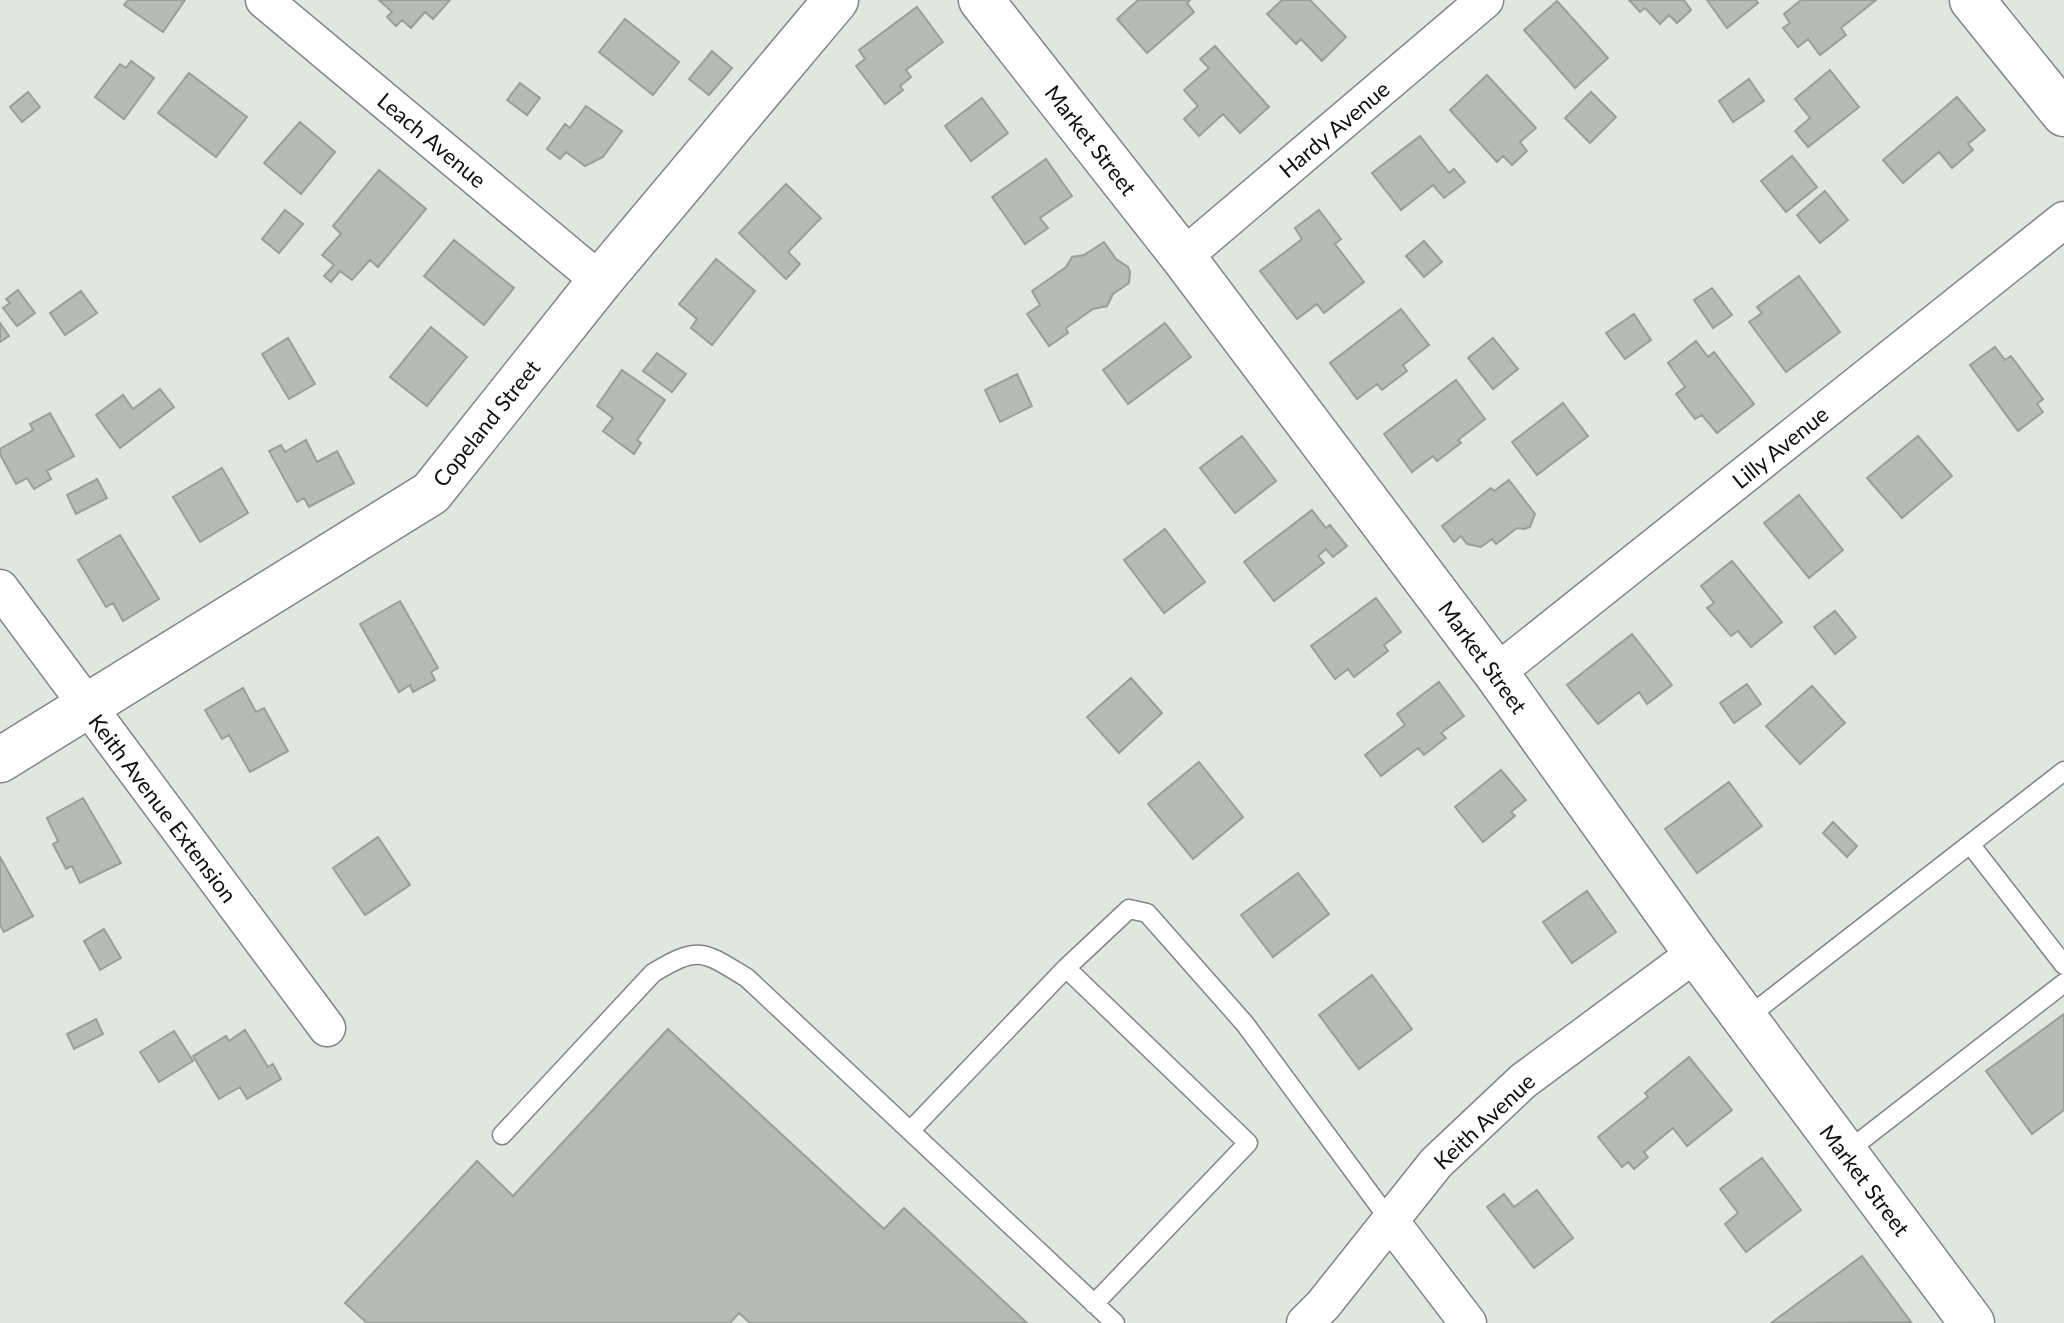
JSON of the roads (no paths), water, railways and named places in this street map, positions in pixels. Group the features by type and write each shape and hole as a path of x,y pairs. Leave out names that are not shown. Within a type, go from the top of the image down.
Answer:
{"main road":[{"name":"Copeland Street","path":"0,760 431,493 600,281 836,0"},
{"name":"Market Street","path":"981,0 1183,257 1496,673 1696,953 1972,1323"},
{"path":"1972,0 2064,114"}],"street":[{"name":"Leach Avenue","path":"264,0 600,281"},
{"name":"Hardy Avenue","path":"1183,257 1485,0"},
{"name":"Lilly Avenue","path":"1496,673 2064,220"},
{"name":"Keith Avenue Extension","path":"0,588 327,1028"},
{"name":"Keith Avenue","path":"1305,1323 1391,1222 1436,1163 1523,1081 1696,953"},
{"path":"1391,1222 1468,1323"}],"lane":[{"path":"1745,1019 2064,771"},
{"path":"1970,844 2064,965"},
{"path":"910,1131 1066,968 1129,909 1147,913 1245,1024 1391,1222"},
{"path":"502,1135 653,973 682,956 709,955 747,978 1115,1323"},
{"path":"1066,968 1248,1143 1094,1304"},
{"path":"1845,1153 2064,983"}]}
